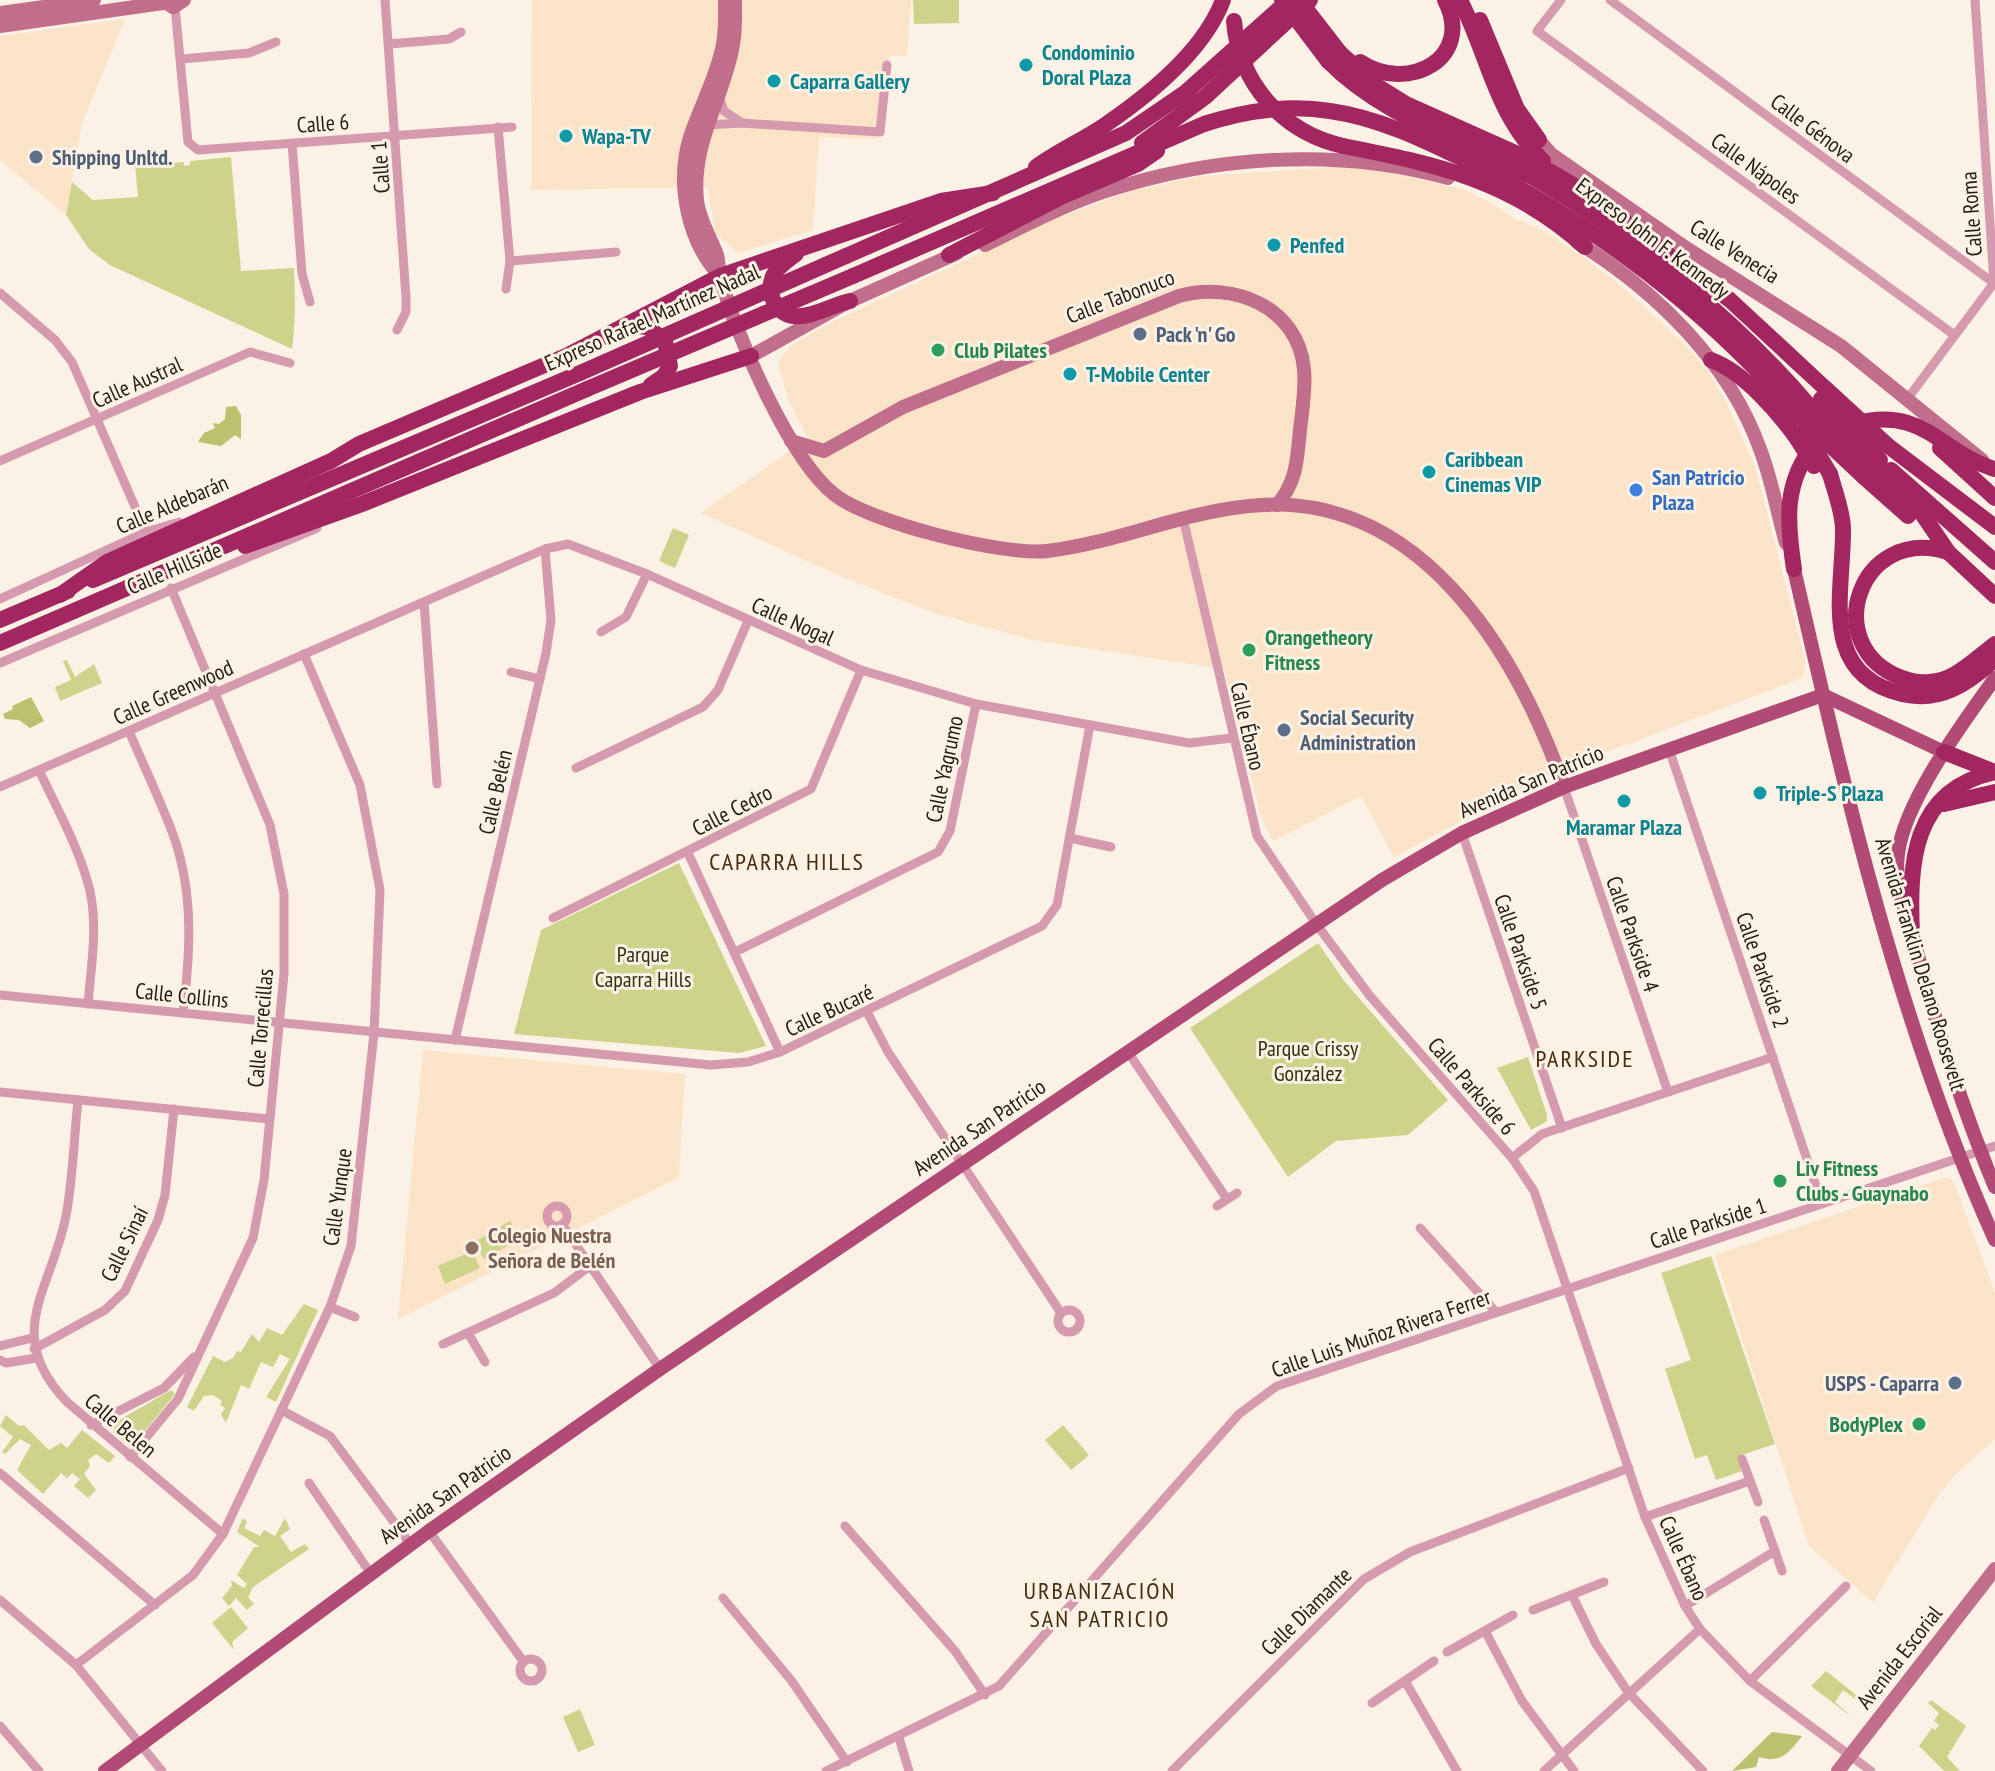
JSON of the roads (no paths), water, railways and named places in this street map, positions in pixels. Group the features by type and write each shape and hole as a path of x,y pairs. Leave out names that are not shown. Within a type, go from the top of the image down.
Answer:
{"highway":[{"path":"1190,50 1212,0"},
{"path":"60,595 107,562 331,461 359,444 566,356 720,276 941,201 1001,190 1104,125 1143,96 1190,50 1213,22 1223,0"},
{"path":"1232,0 1244,68 1269,104 1301,130 1343,146 1431,164 1483,181 1545,212 1585,247"},
{"name":"Expreso John F. Kennedy","path":"1282,0 1334,57 1377,86 1406,104 1529,159 1730,300 1809,372 1815,403"},
{"name":"Expreso Rafael Martínez Nadal","path":"0,620 580,373 1126,133 1153,117 1216,68 1289,0"},
{"name":"Expreso John F. Kennedy","path":"1299,0 1355,87 1383,106 1524,173 1585,212 1691,289 1876,462 1995,527"},
{"path":"1122,158 1205,97 1310,0"},
{"path":"1334,57 1387,75 1406,76 1421,72 1438,60 1449,43 1453,20 1445,0"},
{"path":"1460,0 1502,106 1525,142 1558,177"},
{"path":"1472,0 1517,109 1539,140"},
{"path":"1122,158 1231,115 1299,108 1371,119 1438,147 1542,199 1646,271 1715,330 1815,403 1876,462 1995,562"},
{"path":"949,255 1061,197 1138,164 1185,131"},
{"name":"Expreso Rafael Martínez Nadal","path":"0,643 1122,158"},
{"path":"803,248 773,276 771,295 777,308 796,317 850,301"},
{"path":"616,329 646,326 659,333 668,349 667,372 640,392"},
{"path":"204,553 249,545 362,504 640,392 751,356"},
{"path":"1711,360 1725,365 1736,375 1798,440 1822,470 1840,506 1842,640 1859,670 1873,683 1913,696 1935,695 1959,688 1995,659"},
{"path":"1815,403 1822,470"},
{"path":"1889,420 1937,445 1995,498"},
{"path":"1794,569 1788,511 1790,491 1799,466 1826,435 1867,421 1889,420 1923,428 1977,464 1994,470"},
{"path":"1876,462 1948,552 1995,596"},
{"path":"1948,552 1915,547 1884,559 1871,571 1862,585 1856,610 1859,635 1866,651 1891,674 1923,682 1956,674 1995,644"},
{"path":"1944,752 1995,772"},
{"path":"1912,935 1910,871 1916,845 1935,808 1965,781 1995,772"},
{"path":"1935,808 1958,798 1995,792"}],"main road":[{"name":"Avenida Franklin Delano Roosevelt","path":"1794,569 1823,695 1893,961 1959,1158 1995,1240"},
{"name":"Avenida Franklin Delano Roosevelt","path":"1995,678 1944,752 1909,820 1898,852 1897,873 1941,1039 1995,1187"},
{"name":"Avenida San Patricio","path":"105,1771 429,1531 660,1369 1382,880 1462,833 1564,787 1823,695"},
{"path":"1823,695 1944,752"}],"street":[{"path":"0,13 25,0"},
{"path":"0,13 52,3 94,0"},
{"name":"Calle 1","path":"385,0 406,297 406,312 397,330"},
{"path":"720,276 704,260 695,236 685,183 689,141 723,46 725,0"},
{"path":"735,0 732,49 697,157 697,201 703,227 717,255 720,276 751,356 791,441 819,481 853,506 1002,550 1056,549 1183,518 1248,506 1307,508 1358,523 1404,545 1454,587 1479,618 1541,725 1564,787"},
{"name":"Calle Nápoles","path":"1561,0 1537,31 1953,334"},
{"name":"Calle Génova","path":"1610,0 1994,283"},
{"name":"Calle Roma","path":"1908,398 1994,283 1975,0"},
{"path":"0,26 176,2 181,59 249,53 276,42"},
{"path":"389,44 449,39 461,32"},
{"name":"Calle 6","path":"181,59 188,142 198,150 512,127"},
{"path":"706,125 742,123 880,132 887,65"},
{"path":"717,95 724,111 742,123"},
{"path":"498,127 510,261 506,289"},
{"name":"Calle Venecia","path":"1539,140 1551,154 1686,248 1841,346 1994,470"},
{"path":"292,143 302,274 310,302"},
{"path":"751,356 850,301 949,255 978,248 1100,193 1177,172 1302,159 1375,163 1460,182 1541,219 1585,247 1650,296 1711,360 1740,403 1760,447 1794,569"},
{"path":"510,261 616,252"},
{"name":"Calle Tabonuco","path":"824,451 903,407 1034,352 1179,296 1219,291 1253,298 1280,319 1300,348 1304,388 1295,479 1307,508"},
{"path":"0,293 65,352 146,532"},
{"name":"Calle Austral","path":"0,461 250,352 290,363"},
{"path":"791,441 824,451 819,481"},
{"name":"Calle Aldebarán","path":"0,599 146,532 188,518 359,444"},
{"name":"Calle Tabonuco","path":"1277,505 1295,479"},
{"name":"Calle Hillside","path":"0,663 328,523 362,504"},
{"name":"Calle Ébano","path":"1183,518 1254,828 1317,925"},
{"name":"Calle Nogal","path":"361,630 545,549 568,544 647,574 861,670 976,704 1189,743 1232,738"},
{"name":"Calle Belén","path":"455,1040 540,679 551,620 545,549"},
{"path":"601,632 626,617 647,574"},
{"name":"Calle Torrecillas","path":"130,1457 178,1399 253,1238 260,1211 285,930 277,856 259,793 171,588"},
{"path":"424,602 437,784"},
{"path":"576,768 703,707 718,690 748,621"},
{"name":"Calle Greenwood","path":"0,787 361,630"},
{"name":"Calle Yunque","path":"76,1665 193,1575 223,1534 330,1307 351,1246 374,1033 381,926 380,890 369,816 349,756 304,654"},
{"name":"Calle Cedro","path":"553,918 811,789 861,670"},
{"path":"511,672 540,679"},
{"name":"Calle Yagrumo","path":"735,952 938,852 950,831 976,704"},
{"name":"Calle Bucaré","path":"408,1036 711,1065 748,1062 780,1052 1042,926 1057,905 1090,725"},
{"path":"129,731 175,840 182,869 190,929 183,1013"},
{"name":"Calle Parkside 2","path":"1669,749 1822,1204"},
{"path":"39,770 77,852 90,893 94,937 88,1004"},
{"name":"Calle Parkside 4","path":"1564,787 1668,1092"},
{"name":"Calle Parkside 5","path":"1462,833 1562,1128"},
{"path":"1070,838 1111,847"},
{"path":"688,853 780,1052"},
{"name":"Calle Parkside 6","path":"1317,925 1370,996 1512,1158 1534,1191 1568,1288"},
{"name":"Calle Collins","path":"0,995 408,1036"},
{"path":"867,1012 888,1052 1061,1313"},
{"path":"1128,1052 1227,1199"},
{"path":"1512,1158 1542,1134 1773,1057"},
{"path":"0,1092 269,1119"},
{"path":"34,1348 33,1316 60,1242 66,1213 78,1100"},
{"name":"Calle Sinaí","path":"34,1348 105,1310 125,1291 158,1220 165,1195 174,1109"},
{"name":"Calle Parkside 1","path":"1568,1288 1995,1146"},
{"path":"1217,1206 1237,1193"},
{"path":"562,1224 660,1369"},
{"path":"1420,1228 1496,1312"},
{"path":"443,1344 554,1293 590,1266"},
{"name":"Calle Ébano","path":"1568,1288 1645,1517 1685,1606 1700,1629 1750,1681 1871,1771"},
{"name":"Calle Luis Muñoz Rivera Ferrer","path":"826,1771 985,1695 1013,1673 1248,1406 1277,1386 1568,1288"},
{"path":"330,1307 355,1317"},
{"path":"468,1333 485,1362"},
{"path":"91,1425 164,1388 208,1340"},
{"path":"0,1346 34,1348"},
{"path":"0,1360 6,1363 34,1348"},
{"name":"Calle Belen","path":"34,1348 56,1392 91,1425 223,1534"},
{"path":"281,1410 330,1436 411,1545"},
{"path":"1742,1459 1758,1502"},
{"name":"Calle Diamante","path":"1172,1771 1364,1579 1410,1552 1629,1468"},
{"path":"0,1473 155,1605"},
{"path":"1645,1517 1750,1481"},
{"path":"309,1483 371,1574"},
{"path":"1764,1520 1782,1571"},
{"path":"845,1526 955,1651 985,1695"},
{"path":"429,1531 523,1661"},
{"path":"1685,1606 1775,1551"},
{"name":"Avenida Escorial","path":"1838,1771 1995,1569"},
{"path":"1533,1610 1604,1582"},
{"path":"1750,1681 1846,1586"},
{"path":"1572,1595 1596,1644 1628,1692 1703,1771"},
{"path":"723,1598 791,1680 847,1762"},
{"path":"0,1600 76,1665 162,1771"},
{"path":"1447,1652 1513,1615"},
{"path":"1544,1771 1700,1629"},
{"path":"1485,1631 1522,1701 1574,1771"},
{"path":"1372,1703 1434,1661"},
{"path":"1405,1681 1457,1771"},
{"path":"0,1726 39,1771"},
{"path":"899,1738 909,1771"}],"place":[{"name":"Condominio Doral Plaza","path":"1026,65"},
{"name":"Caparra Gallery","path":"774,81"},
{"name":"Wapa-TV","path":"566,136"},
{"name":"Shipping Unltd.","path":"36,157"},
{"name":"Penfed","path":"1274,245"},
{"name":"Pack 'n' Go","path":"1140,334"},
{"name":"Club Pilates","path":"938,350"},
{"name":"T-Mobile Center","path":"1070,374"},
{"name":"Caribbean Cinemas VIP","path":"1429,472"},
{"name":"San Patricio Plaza","path":"1636,490"},
{"name":"Orangetheory Fitness","path":"1249,650"},
{"name":"Social Security Administration","path":"1284,730"},
{"name":"Triple-S Plaza","path":"1760,793"},
{"name":"Maramar Plaza","path":"1624,801"},
{"name":"Liv Fitness Clubs - Guaynabo","path":"1780,1181"},
{"name":"Colegio Nuestra Señora de Belén","path":"472,1248"},
{"name":"USPS - Caparra","path":"1955,1383"},
{"name":"BodyPlex","path":"1919,1424"}],"district":[{"name":"CAPARRA HILLS","path":"787,862"},
{"name":"PARKSIDE","path":"1585,1059"},
{"name":"URBANIZACIÓN SAN PATRICIO","path":"1100,1605"}],"park label":[{"name":"Parque Caparra Hills","path":"643,966"},
{"name":"Parque Crissy González","path":"1308,1060"}]}
